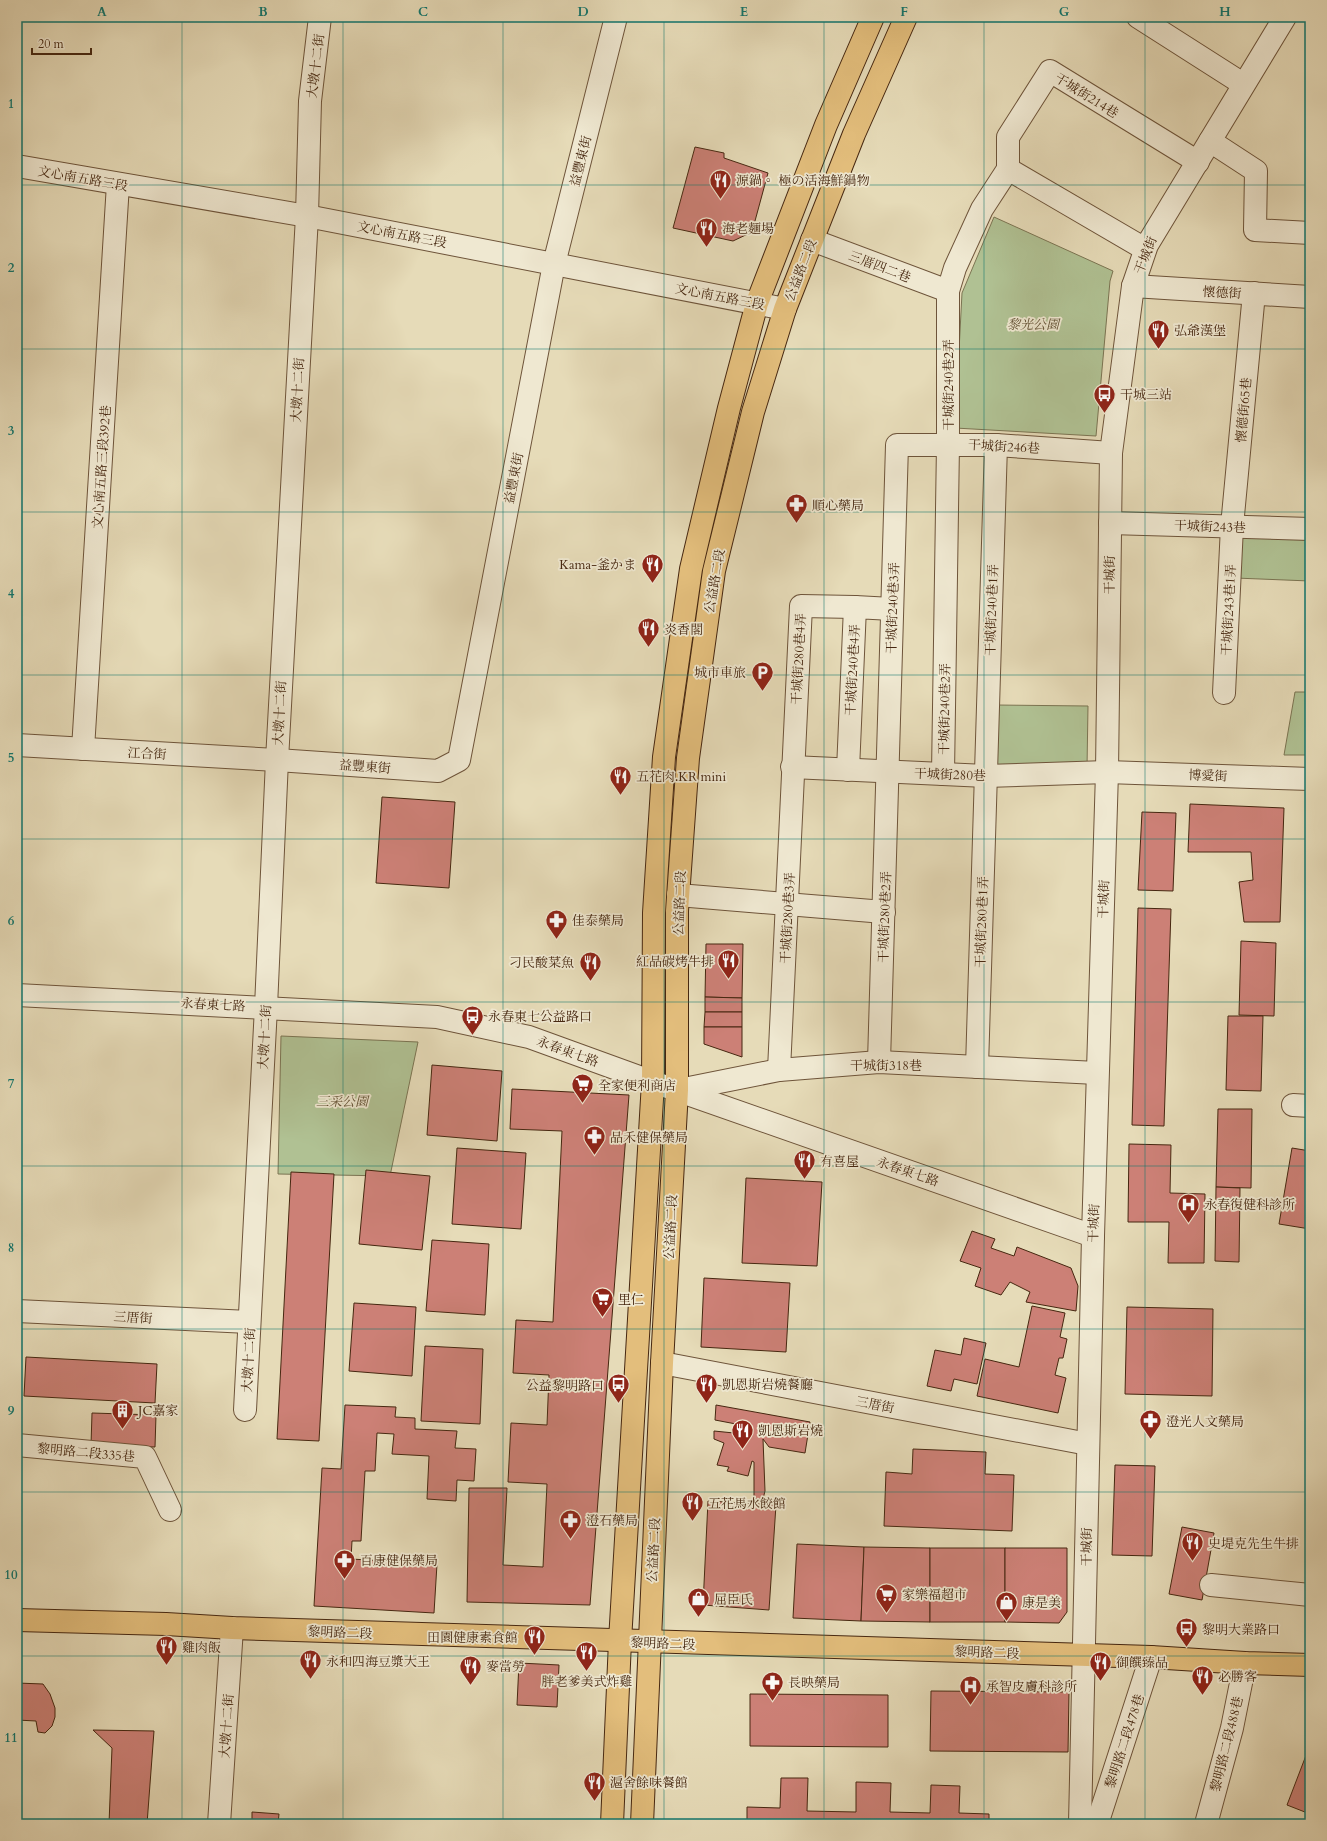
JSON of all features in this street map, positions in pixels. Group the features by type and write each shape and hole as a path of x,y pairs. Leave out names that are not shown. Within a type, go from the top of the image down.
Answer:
{"main road":[{"name":"公益路二段","path":"612,1824 620,1641 652,1082 654,914 664,758 691,568 729,408 757,303 826,125 873,17"},
{"name":"公益路二段","path":"642,1824 662,1363 677,1090 678,895 688,758 714,571 753,412 785,309 854,134 906,17"},
{"name":"黎明路二段","path":"17,1620 649,1642 1151,1657 1245,1663 1310,1664"}],"street":[{"name":"大墩十二街","path":"245,1410 277,760 307,216 310,101 320,17"},
{"name":"益豐東街","path":"277,760 438,771 459,760 554,264 616,17"},
{"path":"1138,17 1243,84"},
{"name":"干城街","path":"1080,1824 1097,1073 1107,772 1111,453 1133,286 1145,250 1243,84 1285,17"},
{"name":"干城街214巷","path":"1008,169 1008,137 1050,71 1198,162"},
{"path":"1210,141 1256,171 1255,230 1310,233"},
{"name":"文心南五路三段","path":"17,166 307,216 785,309"},
{"path":"1008,169 1145,250"},
{"name":"干城街240巷2弄","path":"942,774 948,444 948,291 955,268 982,209 1008,169"},
{"name":"文心南五路三段392巷","path":"84,749 118,184"},
{"name":"三厝四二巷","path":"812,240 948,291"},
{"name":"懷德街","path":"1133,286 1310,297"},
{"name":"懷德街65巷","path":"1232,526 1254,294"},
{"name":"干城街246巷","path":"897,445 996,445 1111,453"},
{"name":"干城街240巷3弄","path":"888,772 897,445"},
{"name":"干城街240巷1弄","path":"986,776 996,445"},
{"name":"干城街243巷","path":"1110,523 1310,529"},
{"name":"干城街243巷1弄","path":"1224,693 1232,526"},
{"name":"干城街280巷4弄","path":"792,767 801,606 855,607"},
{"name":"干城街240巷4弄","path":"848,770 855,607 892,609"},
{"name":"江合街","path":"17,745 277,760"},
{"name":"干城街280巷","path":"792,767 986,776 1107,772"},
{"name":"干城街280巷3弄","path":"779,1070 788,904 792,767"},
{"name":"干城街280巷2弄","path":"879,1062 888,772"},
{"name":"博愛街","path":"1107,772 1310,779"},
{"name":"干城街280巷1弄","path":"977,1067 986,776"},
{"path":"678,895 884,912"},
{"name":"永春東七路","path":"17,995 437,1017 529,1037 652,1082 1093,1236"},
{"name":"干城街318巷","path":"677,1090 779,1070 879,1062 1097,1073"},
{"name":"三厝街","path":"17,1311 250,1322"},
{"name":"三厝街","path":"662,1363 1088,1444"},
{"name":"黎明路二段335巷","path":"17,1445 145,1457 170,1510"},
{"path":"1211,1585 1310,1595"},
{"name":"大墩十二街","path":"219,1824 232,1628"},
{"name":"黎明路二段478巷","path":"1097,1824 1151,1657"},
{"name":"黎明路二段488巷","path":"1206,1824 1232,1728 1245,1663"}],"green space":[{"name":"黎光公園","path":"994,217 1113,271 1110,281 1096,436 955,428 962,293"},
{"path":"1237,531 1310,534 1310,581 1235,578"},
{"path":"1295,692 1310,692 1310,755 1284,755"},
{"path":"996,705 1088,706 1087,768 996,770"},
{"name":"三采公園","path":"281,1036 418,1042 390,1176 278,1174"}],"building":[{"name":"源鍋。 極の活海鮮鍋物","path":"695,147 724,153 724,158 768,173 752,232 733,241 673,228"},
{"path":"382,797 455,802 449,888 376,883"},
{"path":"1190,804 1284,808 1280,922 1244,922 1239,882 1253,880 1251,852 1188,852"},
{"path":"1142,812 1176,813 1173,891 1138,890"},
{"path":"1138,908 1171,909 1164,1126 1132,1125"},
{"path":"1241,941 1276,943 1274,1016 1239,1015"},
{"path":"706,944 743,944 742,998 705,997"},
{"path":"705,997 742,998 742,1012 705,1012"},
{"path":"705,1012 742,1012 742,1027 704,1027"},
{"path":"1228,1016 1263,1016 1261,1091 1226,1090"},
{"path":"704,1027 742,1027 742,1057 704,1044"},
{"path":"432,1065 502,1071 497,1141 427,1135"},
{"path":"512,1089 629,1095 590,1605 467,1602 469,1488 507,1488 503,1565 543,1567 547,1484 508,1482 511,1423 547,1425 549,1375 513,1373 516,1320 553,1322 562,1131 510,1129"},
{"path":"1218,1109 1252,1109 1251,1188 1216,1187"},
{"path":"1129,1144 1171,1145 1170,1193 1205,1194 1204,1263 1168,1263 1169,1222 1128,1222"},
{"path":"457,1148 526,1153 521,1229 452,1224"},
{"path":"1292,1148 1310,1151 1310,1229 1279,1224"},
{"path":"366,1170 430,1176 422,1250 359,1244"},
{"path":"291,1172 334,1174 319,1441 277,1439"},
{"path":"746,1178 822,1182 817,1266 742,1263"},
{"path":"1216,1187 1240,1188 1239,1262 1215,1261"},
{"path":"972,1231 995,1239 991,1248 1014,1256 1017,1247 1071,1268 1078,1286 1076,1311 1026,1302 1030,1292 1010,1282 1001,1295 975,1286 981,1268 960,1261"},
{"path":"432,1240 489,1244 485,1315 426,1311"},
{"path":"704,1278 790,1283 786,1352 701,1347"},
{"path":"354,1303 416,1307 412,1376 349,1371"},
{"path":"1032,1306 1065,1313 1060,1337 1067,1339 1063,1358 1059,1358 1055,1375 1066,1378 1058,1413 977,1396 985,1359 1019,1367"},
{"path":"1127,1307 1213,1309 1212,1396 1125,1394"},
{"path":"964,1338 986,1343 977,1384 954,1379 951,1391 927,1386 935,1350 961,1355"},
{"path":"425,1346 483,1349 480,1424 421,1421"},
{"path":"26,1357 157,1364 155,1403 24,1396"},
{"path":"345,1405 396,1407 395,1417 415,1418 415,1429 457,1431 455,1448 476,1449 474,1481 457,1480 456,1501 427,1499 429,1456 392,1454 394,1434 377,1433 375,1471 365,1471 361,1541 352,1541 351,1559 437,1564 434,1613 314,1606 322,1468 341,1469"},
{"name":"凱恩斯岩燒","path":"716,1405 810,1422 805,1453 769,1447 763,1439 765,1491 763,1499 754,1499 754,1462 752,1461 748,1476 727,1471 729,1467 717,1465 724,1443 714,1439 714,1431 734,1433 736,1424 715,1420"},
{"name":"JC嘉家","path":"92,1413 156,1415 155,1447 91,1445"},
{"path":"913,1449 986,1452 985,1474 1014,1475 1012,1531 884,1526 886,1472 912,1474"},
{"path":"1115,1465 1155,1466 1152,1556 1112,1555"},
{"path":"708,1501 776,1505 769,1610 703,1605"},
{"name":"史堤克先生牛排","path":"1182,1527 1214,1533 1202,1600 1169,1594"},
{"path":"797,1544 864,1547 861,1621 793,1618"},
{"path":"864,1547 930,1548 930,1622 861,1621"},
{"path":"930,1548 1005,1548 1005,1622 930,1622"},
{"path":"1005,1548 1067,1548 1067,1612 1059,1623 1005,1622"},
{"path":"519,1663 559,1665 557,1707 517,1705"},
{"path":"17,1683 43,1684 50,1694 55,1708 55,1717 52,1726 45,1733 38,1732 36,1721 17,1720"},
{"path":"931,1691 1069,1692 1068,1752 930,1751"},
{"path":"750,1694 888,1695 888,1747 750,1746"},
{"path":"93,1730 154,1731 147,1824 109,1824 112,1748"},
{"path":"1310,1745 1310,1814 1287,1805"},
{"path":"781,1778 808,1778 807,1811 856,1812 856,1782 891,1783 890,1812 930,1813 931,1785 960,1786 959,1813 989,1814 989,1824 747,1824 747,1807 780,1808"},
{"path":"252,1812 279,1814 278,1824 252,1824"}],"place":[{"name":"源鍋。 極の活海鮮鍋物","path":"721,200"},
{"name":"海老麵場","path":"707,248"},
{"name":"弘爺漢堡","path":"1158,350"},
{"name":"干城三站","path":"1105,414"},
{"name":"順心藥局","path":"797,524"},
{"name":"Kama-釜かま","path":"652,584"},
{"name":"炎香閣","path":"649,648"},
{"name":"城市車旅","path":"762,692"},
{"name":"五花肉.KR mini","path":"620,796"},
{"name":"佳泰藥局","path":"557,940"},
{"name":"紅品碳烤牛排","path":"729,980"},
{"name":"刁民酸菜魚","path":"590,982"},
{"name":"永春東七公益路口","path":"472,1036"},
{"name":"全家便利商店","path":"582,1104"},
{"name":"品禾健保藥局","path":"594,1156"},
{"name":"有喜屋","path":"804,1180"},
{"name":"永春復健科診所","path":"1189,1224"},
{"name":"里仁","path":"603,1318"},
{"name":"公益黎明路口","path":"619,1404"},
{"name":"凱恩斯岩燒餐廳","path":"707,1404"},
{"name":"JC嘉家","path":"123,1430"},
{"name":"澄光人文藥局","path":"1150,1440"},
{"name":"凱恩斯岩燒","path":"742,1450"},
{"name":"五花馬水餃館","path":"693,1522"},
{"name":"澄石藥局","path":"570,1540"},
{"name":"史堤克先生牛排","path":"1192,1562"},
{"name":"百康健保藥局","path":"345,1580"},
{"name":"家樂福超市","path":"886,1614"},
{"name":"屈臣氏","path":"698,1618"},
{"name":"康是美","path":"1006,1622"},
{"name":"黎明大業路口","path":"1186,1648"},
{"name":"田園健康素食館","path":"534,1656"},
{"name":"雞肉飯","path":"166,1666"},
{"name":"胖老爹美式炸雞","path":"587,1672"},
{"name":"永和四海豆漿大王","path":"311,1680"},
{"name":"御饌臻品","path":"1101,1682"},
{"name":"麥當勞","path":"471,1686"},
{"name":"必勝客","path":"1202,1696"},
{"name":"長映藥局","path":"773,1702"},
{"name":"承智皮膚科診所","path":"970,1706"},
{"name":"滬舍餘味餐館","path":"595,1802"}]}
